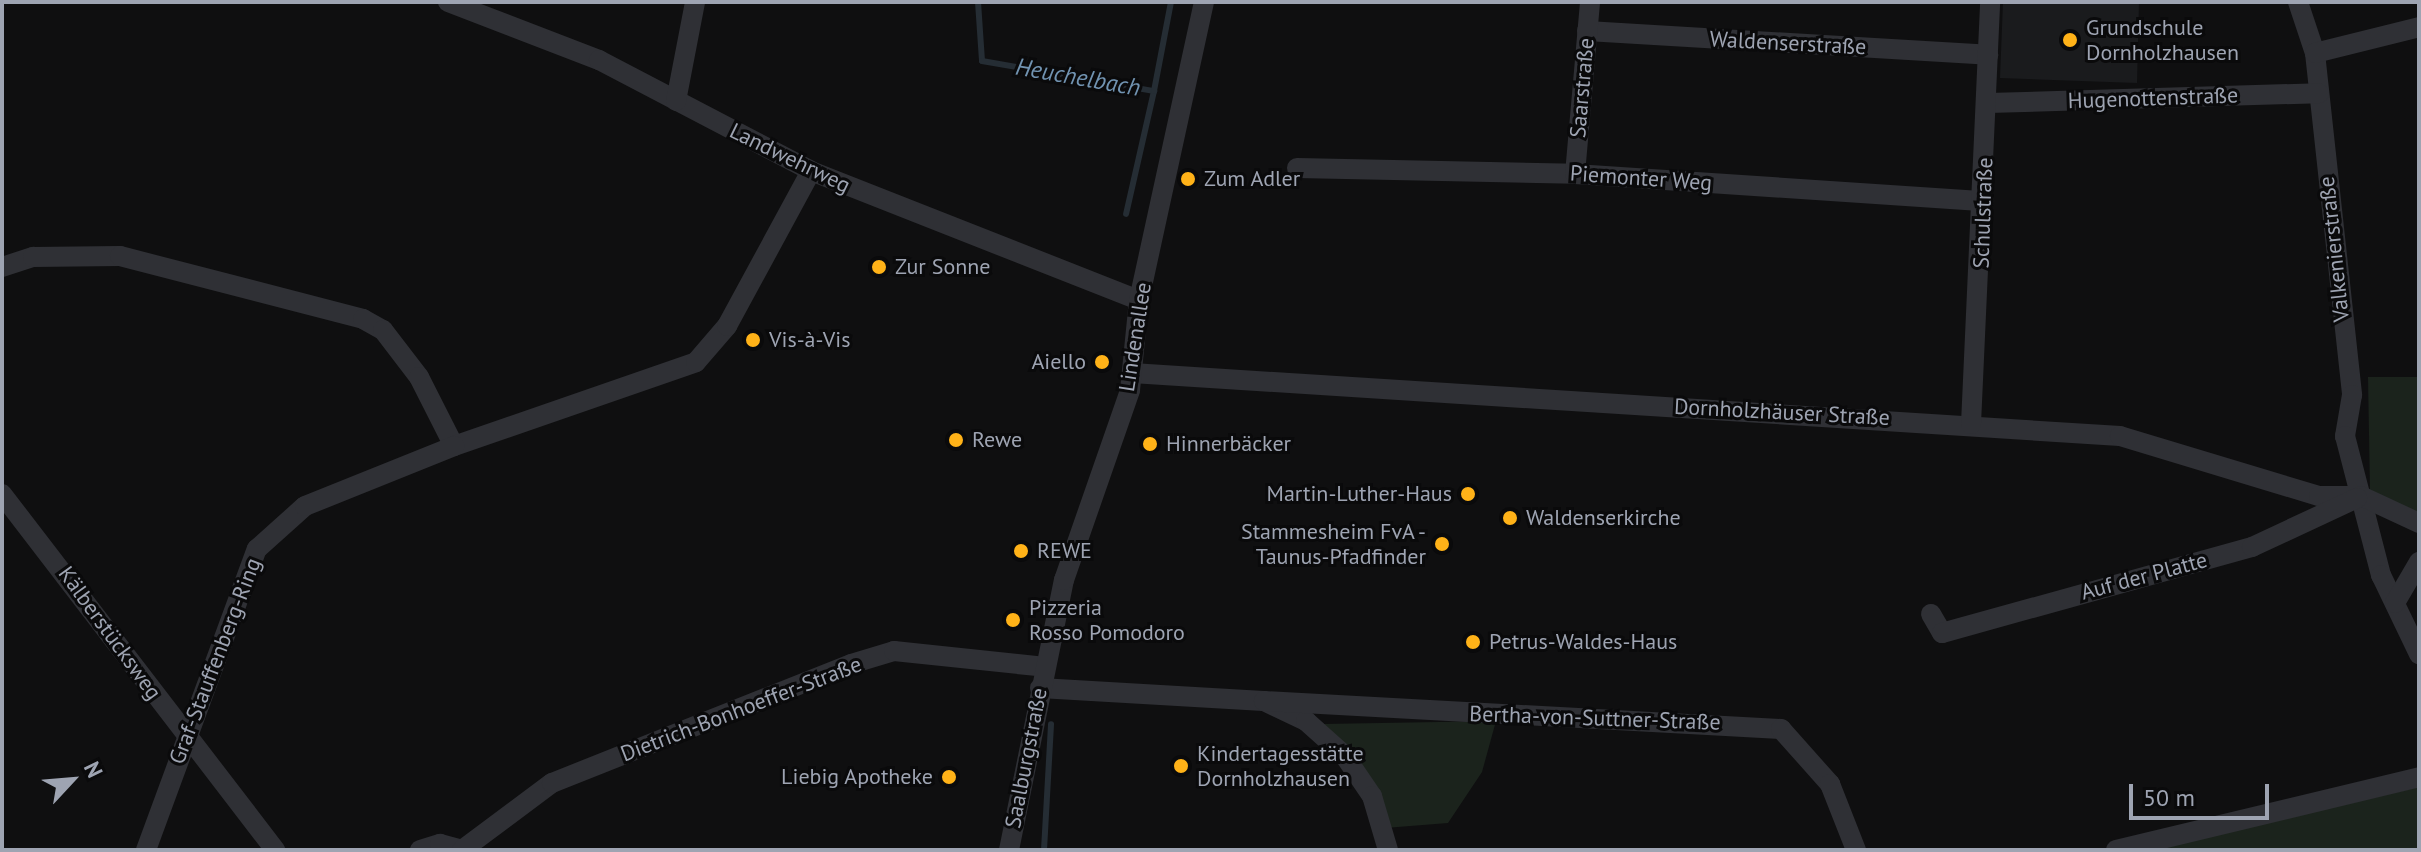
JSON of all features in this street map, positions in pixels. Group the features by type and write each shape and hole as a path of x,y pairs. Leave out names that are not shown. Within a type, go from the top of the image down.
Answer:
{"street":[{"name":"Landwehrweg","path":"448,2 599,60 811,171 1139,300"},
{"path":"676,101 695,2"},
{"name":"Lindenallee","path":"1045,667 1068,567 1132,373 1139,300 1204,2"},
{"name":"Saarstraße","path":"1575,174 1590,2"},
{"name":"Schulstraße","path":"1971,424 1984,201 1990,2"},
{"name":"Valkenierstraße","path":"2298,2 2315,53 2352,395 2345,436 2395,603 2419,654"},
{"path":"2315,53 2419,27"},
{"name":"Waldenserstraße","path":"1587,31 1988,55"},
{"name":"Hugenottenstraße","path":"1988,103 2319,93"},
{"name":"Piemonter Weg","path":"1297,168 1575,174 1984,201"},
{"name":"Graf-Stauffenberg-Ring","path":"146,850 240,589 269,534 305,506 454,446 696,362 727,326 811,171"},
{"path":"2,267 33,257 120,256 354,315 383,330 419,377 454,446"},
{"name":"Dornholzhäuser Straße","path":"1132,373 1971,424 2120,436 2319,496 2361,496 2419,523"},
{"name":"Kälberstücksweg","path":"2,494 88,599 185,738 275,850"},
{"name":"Auf der Platte","path":"1931,614 1942,633 2252,547 2361,496"},
{"path":"2395,603 2419,562"},
{"name":"Dietrich-Bonhoeffer-Straße","path":"420,850 440,844 462,850 552,783 851,664 894,651 1045,667"},
{"name":"Saalburgstraße","path":"1009,850 1045,667"},
{"name":"Bertha-von-Suttner-Straße","path":"1040,688 1781,729 1830,784 1856,850"},
{"path":"1264,701 1306,721 1344,755 1372,796 1388,850"},
{"path":"2116,850 2419,777"}],"shaded area":[{"name":"Grundschule Dornholzhausen","path":"2003,2 2139,2 2137,83 2000,78"},
{"path":"2368,377 2419,377 2419,513 2370,491"},
{"path":"1496,721 1482,772 1448,823 1385,828 1323,724"},
{"path":"2419,787 2419,850 2151,850"}],"waterway":[{"name":"Heuchelbach","path":"978,2 982,61 1154,91 1126,214"},
{"path":"1154,91 1171,2"},
{"name":"Heuchelbach","path":"1044,850 1051,724"}],"place":[{"name":"Grundschule Dornholzhausen","path":"2070,40"},
{"name":"Zum Adler","path":"1188,179"},
{"name":"Zur Sonne","path":"879,267"},
{"name":"Vis-à-Vis","path":"753,340"},
{"name":"Aiello","path":"1102,362"},
{"name":"Rewe","path":"956,440"},
{"name":"Hinnerbäcker","path":"1150,444"},
{"name":"Martin-Luther-Haus","path":"1468,494"},
{"name":"Waldenserkirche","path":"1510,518"},
{"name":"Stammesheim FvA - Taunus-Pfadfinder","path":"1442,544"},
{"name":"REWE","path":"1021,551"},
{"name":"Pizzeria Rosso Pomodoro","path":"1013,620"},
{"name":"Petrus-Waldes-Haus","path":"1473,642"},
{"name":"Kindertagesstätte Dornholzhausen","path":"1181,766"},
{"name":"Liebig Apotheke","path":"949,777"}]}
